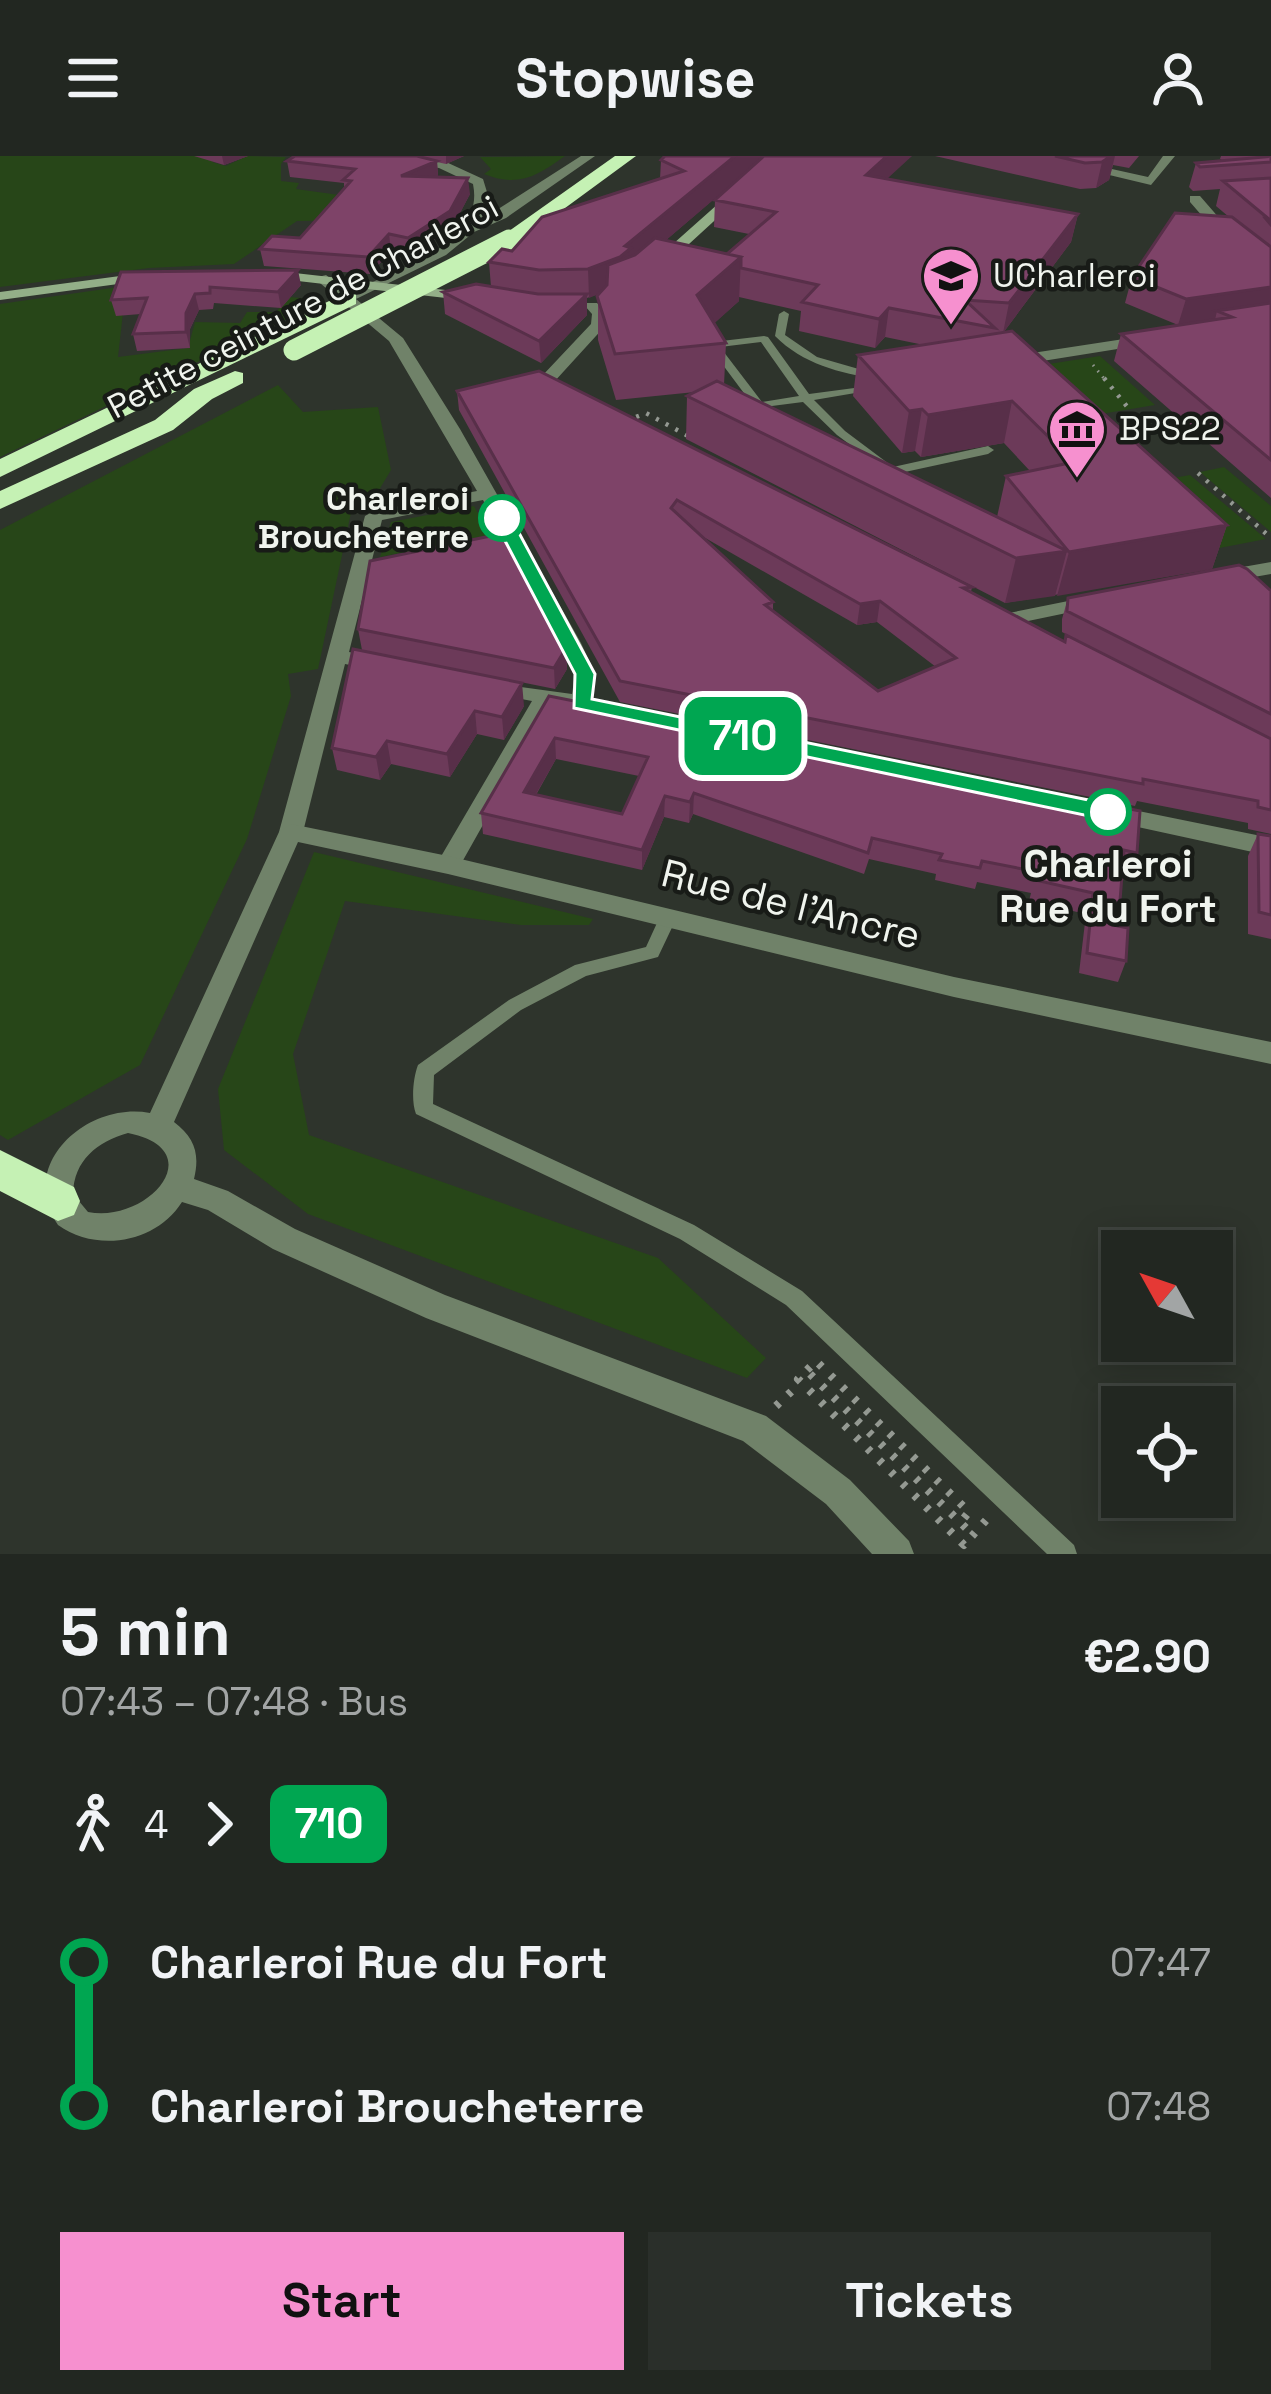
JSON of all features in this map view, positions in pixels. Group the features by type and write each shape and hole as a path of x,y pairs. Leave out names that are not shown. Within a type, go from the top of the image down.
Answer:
{"highway":[{"name":"Petite ceinture de Charleroi","path":"0,501 164,424 203,394 414,292 530,227 627,156"},
{"path":"0,469 348,299"},
{"path":"0,485 134,420 203,394"},
{"path":"0,515 71,477 86,462"},
{"path":"0,1169 58,1201"}],"main road":[{"path":"644,278 779,156"},
{"path":"245,274 381,284 493,300"},
{"path":"0,296 167,276"},
{"path":"586,306 610,300"}],"street":[{"path":"472,228 501,215 589,156"},
{"path":"1036,156 1151,181 1169,156"},
{"path":"385,160 442,165 499,187 545,185"},
{"path":"348,299 452,247 472,228 499,187"},
{"path":"1213,197 1195,199 1214,222 1271,270"},
{"path":"322,278 395,338 515,541 585,674 592,706 461,681"},
{"path":"572,393 541,381 598,325 600,313 586,306"},
{"path":"998,363 1160,338"},
{"path":"436,404 458,399"},
{"path":"159,1124 291,832 374,516 488,494"},
{"path":"493,545 515,541"},
{"path":"359,571 381,567"},
{"path":"1202,580 1271,568"},
{"path":"1050,640 1000,614 1116,598"},
{"path":"340,657 399,668"},
{"path":"448,865 544,698"},
{"path":"1086,808 1271,847"},
{"name":"Rue de l'Ancre","path":"291,832 448,865 954,988 1271,1053"},
{"path":"128,1121 159,1124 181,1144 184,1172 178,1187 165,1204 124,1227 82,1226 67,1216 58,1201 56,1184 63,1166 89,1136 128,1121"},
{"path":"178,1187 217,1200 284,1239 437,1307 754,1428 838,1492 896,1554"}],"lane":[{"path":"759,406 895,378 842,370 800,355 780,336 784,314"},
{"path":"764,424 759,406 713,345 764,339 806,398 841,433 906,480"},
{"path":"862,468 891,471 988,450"},
{"path":"668,917 652,952 581,970 514,1005 425,1071 423,1108 687,1232 794,1298 1064,1554"}],"path":[{"path":"1082,352 1129,409"},
{"path":"626,421 646,413 697,440"},
{"path":"676,429 689,424"},
{"path":"1198,473 1271,538"},
{"path":"964,1518 969,1512 816,1361 798,1378 964,1545 1007,1498"},
{"path":"810,1374 973,1535"}],"green space":[{"path":"0,156 220,156 212,162 226,166 247,156 286,157 281,181 299,183 296,189 404,204 391,220 297,221 234,264 149,268 0,287"},
{"path":"565,156 517,180 484,174 491,169 480,157"},
{"path":"126,286 118,357 188,348 195,322 240,323 247,312 276,312 289,297 313,299 314,306 0,457 0,304"},
{"path":"1100,356 1155,405 1089,416 1036,366"},
{"path":"278,385 303,412 378,407 391,470 373,500 353,503 318,669 288,674 291,696 247,839 140,1065 8,1140 0,1135 0,530"},
{"path":"1224,467 1271,506 1271,532 1200,472"},
{"path":"1190,475 1266,539 1204,551 1134,485"},
{"path":"474,506 490,535 380,557 391,522"},
{"path":"314,852 593,919 589,925 521,925 345,901 293,1054 309,1135 658,1258 766,1358 747,1378 308,1214 224,1150 218,1089"}],"building":[{"path":"295,156 417,156 437,161 401,176 468,178 450,211 408,238 389,234 368,257 260,249 272,236 300,238 351,181 343,180 355,169 287,161"},
{"path":"665,156 735,156 625,246 631,248 620,257 588,269 539,270 489,262 502,249 512,251 542,217 684,171 661,160"},
{"path":"764,156 887,156 866,175 1078,214 1009,303 965,300 995,328 889,308 879,319 802,302 818,285 741,268 741,257 727,254 776,212 715,200"},
{"path":"1055,156 1111,156 1085,163"},
{"path":"1271,156 1271,162 1200,167 1196,163 1264,157"},
{"path":"1271,178 1271,225 1223,181"},
{"path":"1175,213 1232,217 1271,247 1271,287 1186,299 1132,277"},
{"path":"655,238 741,257 697,295 726,343 615,354 597,296 607,285 608,265 635,255"},
{"path":"298,270 278,292 210,287 210,293 195,294 186,313 186,332 133,334 147,298 111,300 121,272"},
{"path":"476,284 538,294 587,294 539,341 443,292"},
{"path":"1271,303 1271,460 1121,334 1232,317 1217,311"},
{"path":"1012,331 1227,525 1069,552 1006,476 1074,462 1012,401 928,415 922,409 909,411 858,355"},
{"path":"539,371 972,587 963,588 1065,642 1066,635 1271,739 1271,810 1258,807 1258,801 1143,779 1143,784 620,681 457,391","holes":["677,500 860,604 880,601 956,658 878,691 765,605 773,602 671,508"]},
{"path":"717,381 1067,551 1016,558 687,396"},
{"path":"505,533 566,648 554,668 358,629 370,561"},
{"path":"1239,565 1271,591 1271,714 1067,611 1068,598"},
{"path":"353,649 522,683 502,717 475,711 447,754 387,741 376,757 332,748"},
{"path":"549,696 634,713 632,708 1140,811 1137,853 1124,850 1118,926 1128,928 1126,961 1087,953 1093,893 1035,880 1038,872 982,861 980,868 939,860 942,854 872,838 868,853 694,793 690,802 665,796 642,850 481,813","holes":["555,738 648,757 622,814 524,792"]},
{"path":"1258,834 1271,836 1271,915 1259,912"}],"bus line":[{"name":"710","path":"502,518 585,674 581,704 1108,812"}],"place":[{"name":"UCharleroi","path":"951,327"},
{"name":"BPS22","path":"1077,480"},
{"name":"Charleroi Broucheterre","path":"502,518"},
{"name":"Charleroi Rue du Fort","path":"1108,812"}]}
